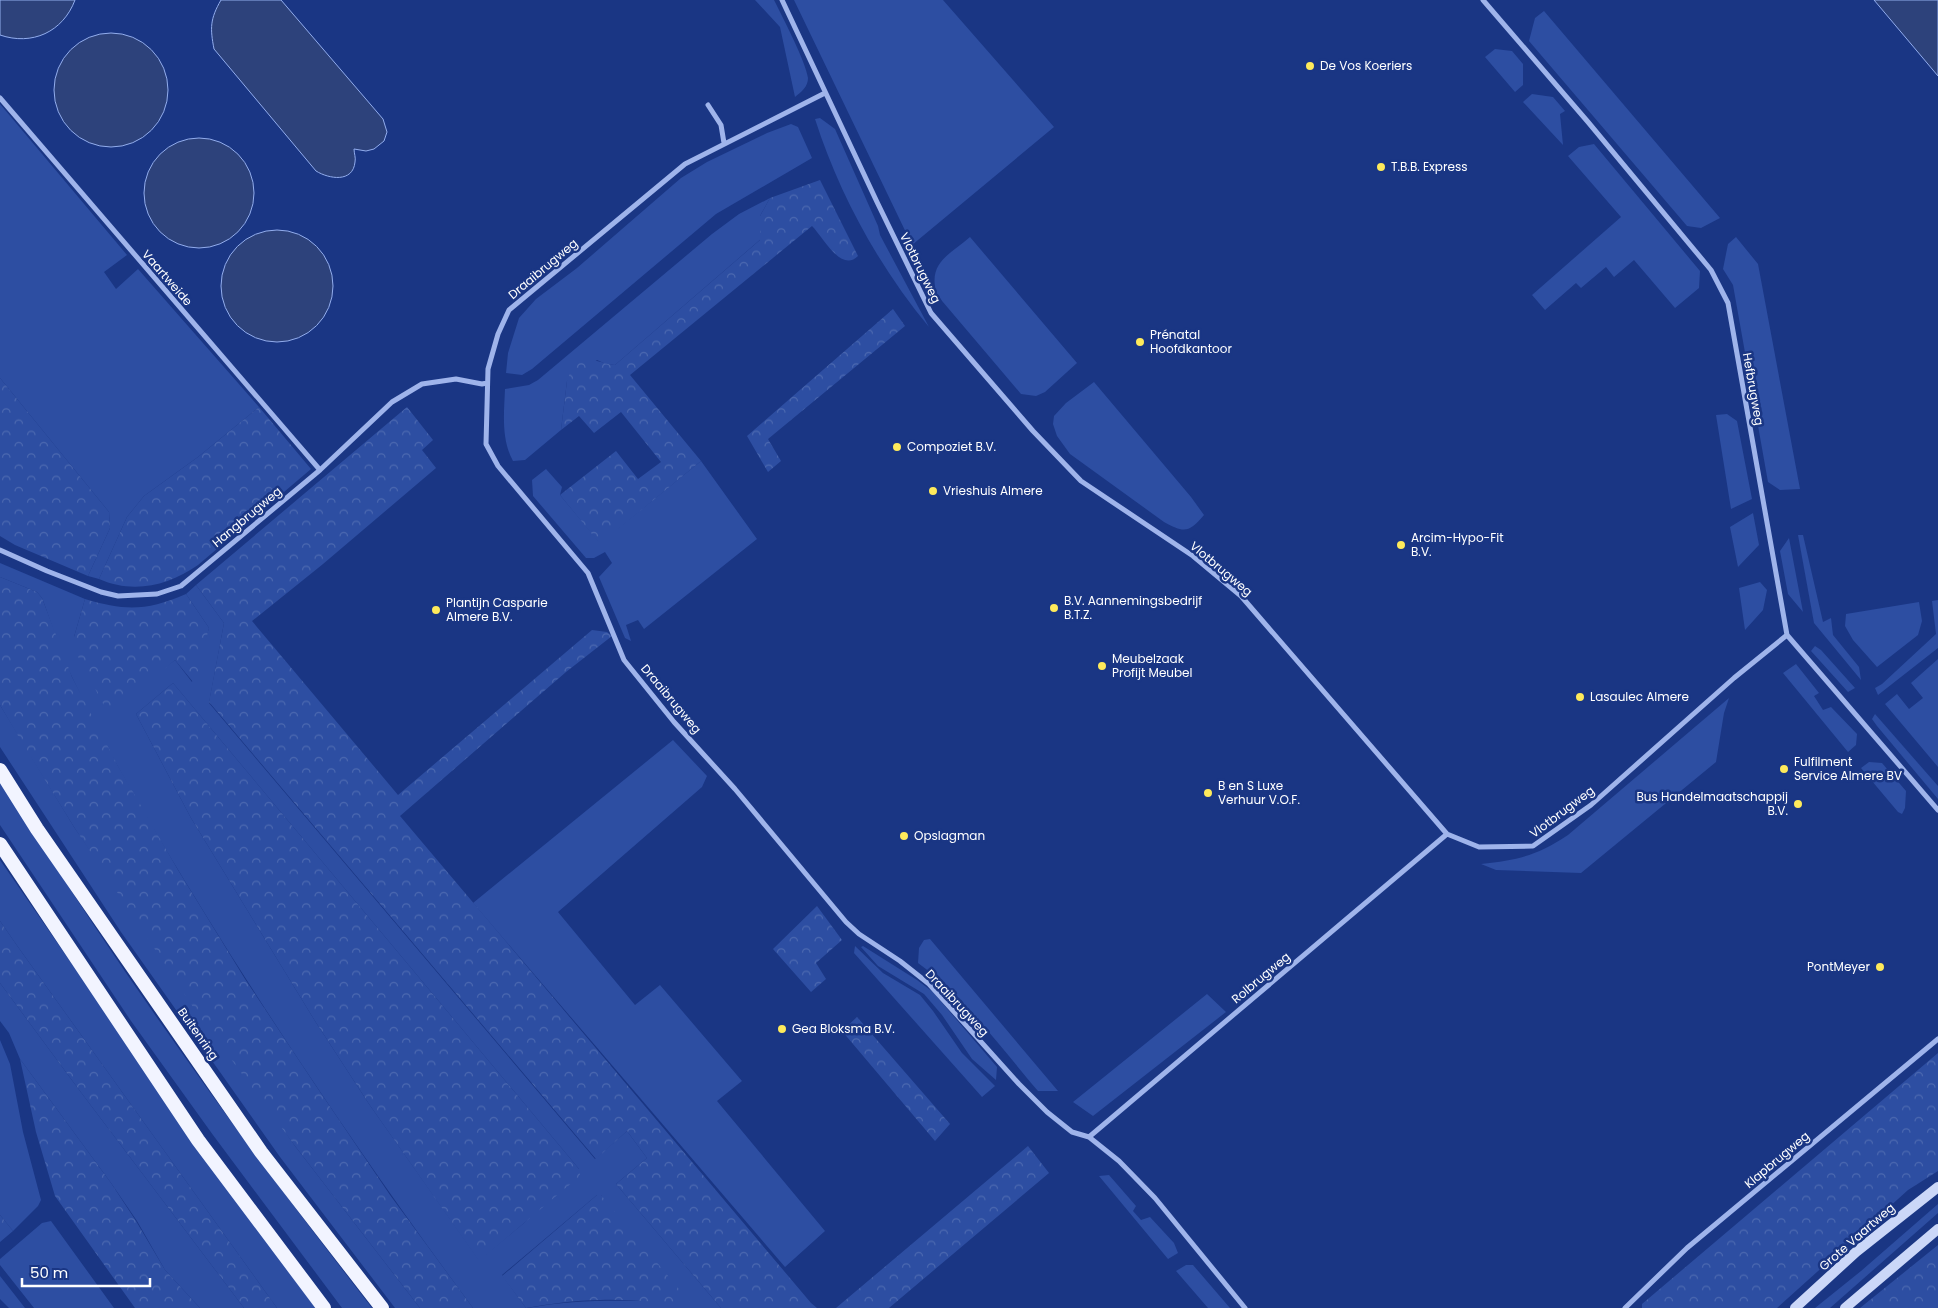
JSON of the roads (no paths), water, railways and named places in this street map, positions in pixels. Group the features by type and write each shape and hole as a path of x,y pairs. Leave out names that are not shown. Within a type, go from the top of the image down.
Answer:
{"highway":[{"name":"Buitenring","path":"0,770 37,829 261,1152 382,1308"},
{"path":"0,844 198,1140 324,1308"}],"main road":[{"name":"Grote Vaartweg","path":"1795,1308 1856,1252 1938,1187"},
{"path":"1844,1308 1938,1229"}],"street":[{"name":"Vlotbrugweg","path":"782,0 931,314 1033,431 1081,481 1193,556 1241,596 1447,834 1479,847 1533,846 1591,805 1734,678 1787,635"},
{"name":"Hefbrugweg","path":"1483,0 1588,122 1711,270 1728,304 1787,635"},
{"name":"Draaibrugweg","path":"825,93 724,142 685,164 509,310 498,334 488,369 486,444 498,466 512,484 588,573 621,654 630,668 674,722 735,789 846,922 859,934 900,961 929,984 1019,1084 1047,1112 1072,1132 1089,1137 1119,1161 1154,1198 1245,1308"},
{"name":"Vaartweide","path":"0,98 320,470"},
{"path":"708,105 721,125 724,142"},
{"name":"Hangbrugweg","path":"0,550 47,571 101,592 118,596 157,594 181,586 320,470 392,402 422,384 456,380 487,383"},
{"path":"1787,635 1938,810"},
{"name":"Rolbrugweg","path":"1089,1137 1447,834"},
{"name":"Klapbrugweg","path":"1625,1308 1687,1248 1938,1039"},
{"path":"1632,1308 1633,1301"}],"place":[{"name":"De Vos Koeriers","path":"1310,66"},
{"name":"T.B.B. Express","path":"1381,167"},
{"name":"Prénatal Hoofdkantoor","path":"1140,342"},
{"name":"Compoziet B.V.","path":"897,447"},
{"name":"Vrieshuis Almere","path":"933,491"},
{"name":"Arcim-Hypo-Fit B.V.","path":"1401,545"},
{"name":"B.V. Aannemingsbedrijf B.T.Z.","path":"1054,608"},
{"name":"Plantijn Casparie Almere B.V.","path":"436,610"},
{"name":"Meubelzaak Profijt Meubel","path":"1102,666"},
{"name":"Lasaulec Almere","path":"1580,697"},
{"name":"Fulfilment Service Almere BV","path":"1784,769"},
{"name":"B en S Luxe Verhuur V.O.F.","path":"1208,793"},
{"name":"Bus Handelmaatschappij B.V.","path":"1798,804"},
{"name":"Opslagman","path":"904,836"},
{"name":"PontMeyer","path":"1880,967"},
{"name":"Gea Bloksma B.V.","path":"782,1029"}]}
